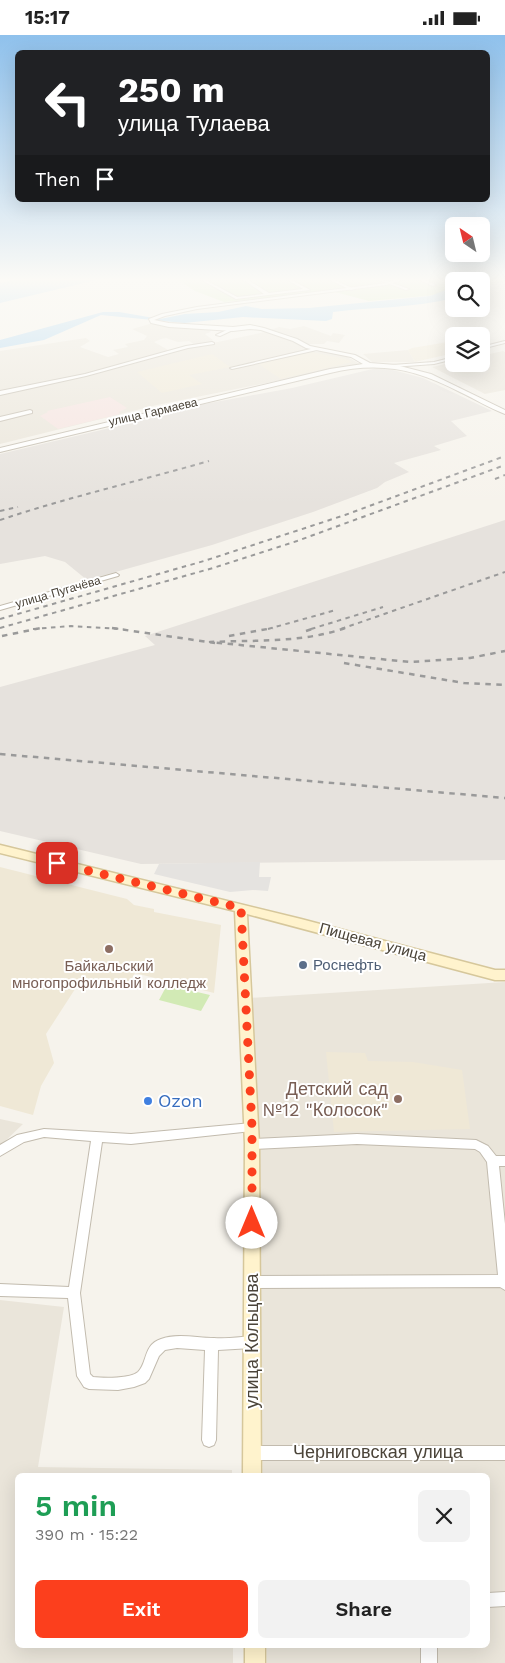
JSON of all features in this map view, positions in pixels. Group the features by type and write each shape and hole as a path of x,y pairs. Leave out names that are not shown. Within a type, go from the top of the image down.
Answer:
{"main road":[{"name":"Пищевая улица","path":"0,849 241,908 495,975 505,975"},
{"name":"улица Кольцова","path":"241,908 252,1127 252,1473"},
{"path":"255,1648 256,1663"}],"street":[{"path":"0,393 86,375 163,354"},
{"path":"232,368 293,354"},
{"path":"339,354 353,357 369,365"},
{"path":"413,364 445,356"},
{"name":"улица Гармаева","path":"0,449 294,379 369,365 392,366 434,363 445,360"},
{"path":"392,366 427,375 505,412"},
{"path":"0,419 30,412"},
{"name":"улица Пугачёва","path":"0,608 116,575"},
{"path":"0,1151 21,1138 44,1133 131,1139 252,1127"},
{"path":"97,1137 74,1293 81,1336 84,1377 89,1383 96,1385 137,1381 144,1376 151,1355 157,1347 167,1343 212,1344 252,1342"},
{"path":"251,1281 505,1283 499,1161 484,1149 476,1145 357,1139 252,1144"},
{"path":"0,1290 74,1293"},
{"path":"209,1440 212,1344"},
{"name":"Черниговская улица","path":"251,1453 505,1453"},
{"path":"490,1600 505,1599"},
{"path":"429,1648 429,1663"}],"shaded area":[{"path":"0,354 100,354 108,357 119,354 160,354 122,365 125,366 168,354 342,354 360,364 157,405 0,444"},
{"path":"212,354 230,367 189,375 202,384 162,393 137,372"},
{"path":"301,354 321,354 352,362 281,379 257,363"},
{"path":"363,354 410,354 415,362 372,362"},
{"path":"410,354 445,354 415,362"},
{"path":"490,354 505,354 505,390 485,394 432,367 445,364 445,372 490,372"},
{"path":"377,368 389,369 423,378 492,411 451,421 467,436 434,446 441,450 394,463 409,472 385,482 377,488 313,512 212,545 87,580 65,562 45,556 0,564 0,454 152,418 151,416 166,411 292,388"},
{"path":"110,397 127,408 119,412 120,414 58,429 40,416 47,411"},
{"path":"505,520 505,860 141,864 0,831 0,687 155,645 145,636"},
{"path":"260,862 259,877 271,877 268,891 230,892 154,874 159,864"},
{"name":"Байкальский многопрофильный колледж","path":"0,867 127,899 134,905 154,909 154,912 221,925 214,993 135,973 125,989 77,986 46,1034 54,1063 41,1086 33,1115 0,1106"},
{"path":"505,982 505,1663 267,1663 267,1648 490,1648 490,1473 263,1473 250,998"},
{"name":"Детский сад №12 \"Колосок\"","path":"326,1052 365,1053 368,1061 413,1062 462,1070 470,1129 334,1132"},
{"path":"0,1119 23,1124 0,1146"},
{"path":"0,1300 64,1307 38,1467 232,1470 232,1473 15,1473 15,1648 233,1648 233,1663 0,1663"}],"green space":[{"path":"167,985 210,995 201,1011 159,1000"}],"railway":[{"path":"0,619 204,561 345,515 505,456"},
{"path":"0,520 78,496 209,461"},
{"path":"0,628 213,568 297,541 505,465"},
{"path":"495,479 505,475"},
{"path":"0,511 18,507"},
{"path":"341,629 505,572"},
{"path":"311,629 383,607"},
{"path":"269,629 336,610"},
{"path":"38,629 71,626 116,629"},
{"path":"112,628 116,629"},
{"path":"269,629 273,628"},
{"path":"306,631 315,628"},
{"path":"345,628 329,633 295,638 210,642 410,662 470,658 505,651"},
{"path":"33,629 38,629"},
{"path":"2,636 38,629"},
{"path":"116,629 123,629"},
{"path":"116,629 215,643"},
{"path":"229,636 269,629"},
{"path":"344,663 464,683 505,685"},
{"path":"0,754 505,798"}],"place":[{"name":"Байкальский многопрофильный колледж","path":"109,949"},
{"name":"Роснефть","path":"303,965"},
{"name":"Детский сад №12 \"Колосок\"","path":"398,1099"},
{"name":"Ozon","path":"148,1101"}],"route":[{"path":"57,863 241,908 252,1127 252,1223"}]}
